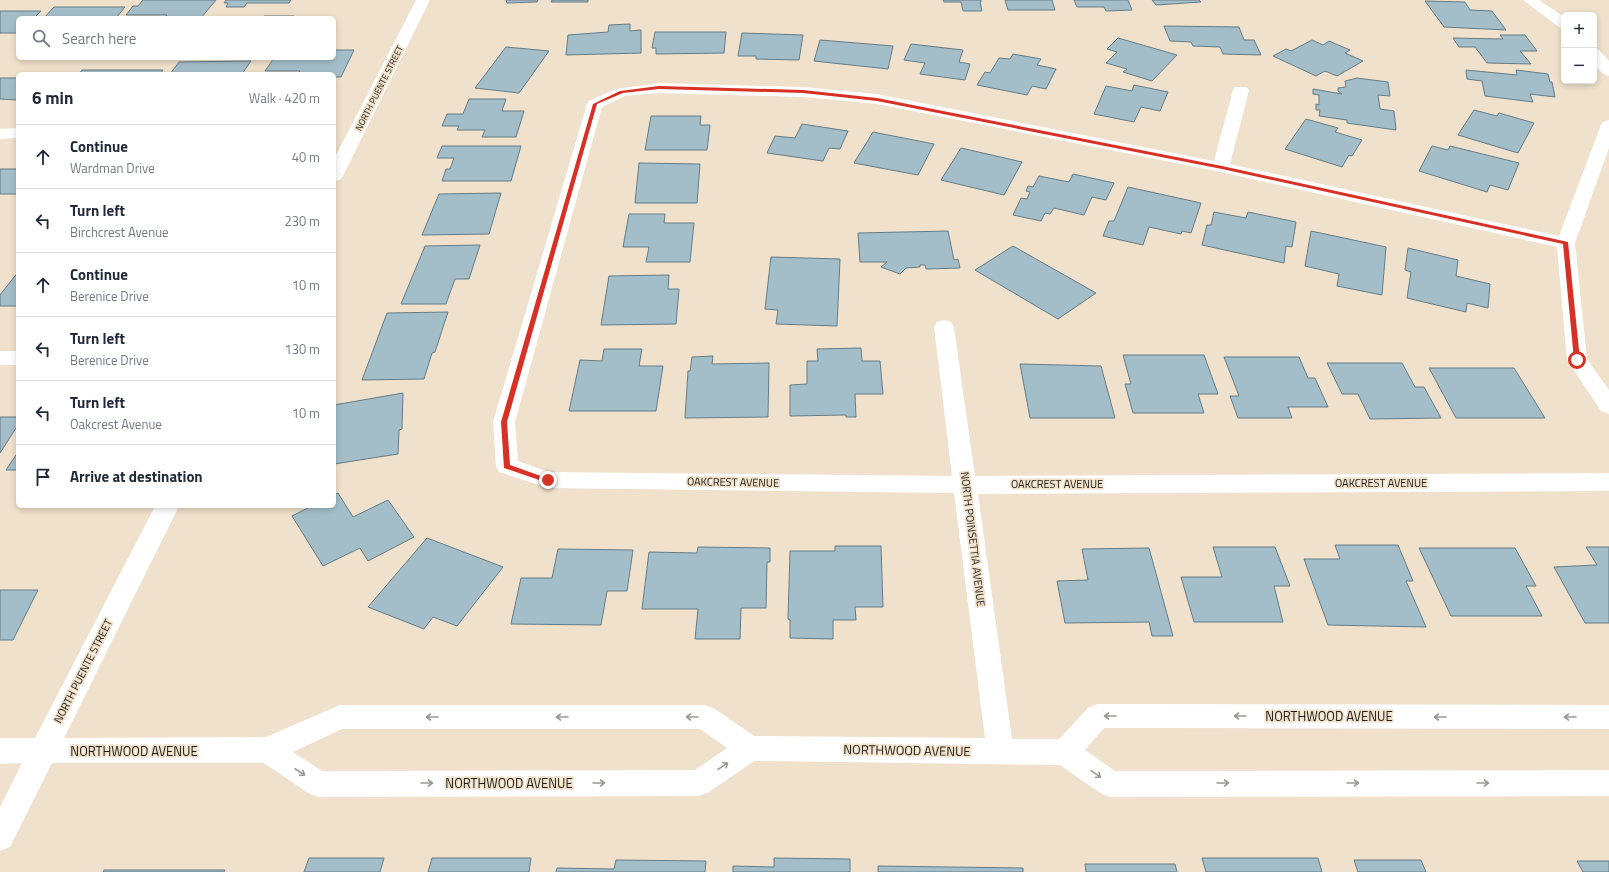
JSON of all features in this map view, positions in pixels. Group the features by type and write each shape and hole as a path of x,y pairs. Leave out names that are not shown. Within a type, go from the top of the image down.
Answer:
{"street":[{"name":"NORTH PUENTE STREET","path":"336,172 423,0"},
{"path":"1530,0 1556,16 1561,21"},
{"path":"1597,57 1609,71"},
{"name":"OAKCREST AVENUE","path":"1222,167 877,99 803,92 771,91 659,88 622,92 595,104 504,422 507,466 548,480 966,485 1609,482"},
{"path":"1241,90 1222,167 1566,243"},
{"path":"1609,124 1566,243 1577,360 1609,406"},
{"path":"0,134 16,133"},
{"name":"NORTH POINSETTIA AVENUE","path":"944,327 1000,751"},
{"path":"0,358 16,358"},
{"name":"NORTH PUENTE STREET","path":"0,837 166,508"},
{"name":"NORTHWOOD AVENUE","path":"0,751 268,750 340,717 705,717 750,748 1065,752 1098,716 1609,717"},
{"name":"NORTHWOOD AVENUE","path":"268,750 318,784 699,783 750,748"},
{"path":"1065,752 1110,784 1609,783"}],"building":[{"path":"143,0 216,0 203,16 126,15 133,6 138,6"},
{"path":"226,0 291,0 289,3 247,3 244,7 226,7 228,3 224,3"},
{"path":"506,0 538,0 537,2 507,3"},
{"path":"552,0 588,0 588,2 551,2"},
{"path":"943,0 981,0 982,11 963,11 961,2 944,2"},
{"path":"1005,0 1052,0 1055,10 1008,10"},
{"path":"1074,0 1128,0 1132,10 1106,11 1104,7 1077,7"},
{"path":"1152,0 1199,0 1201,2 1156,5"},
{"path":"1425,1 1465,2 1470,10 1492,11 1506,30 1444,27"},
{"path":"54,7 125,7 118,16 46,16"},
{"path":"0,11 41,11 36,16 16,16 16,33 0,33"},
{"path":"630,24 630,31 641,30 641,53 566,55 568,35 608,32 609,25"},
{"path":"1164,26 1239,27 1244,40 1254,40 1261,55 1223,54 1220,47 1193,46 1191,42 1170,41"},
{"path":"655,32 726,32 724,53 656,54 656,48 652,48"},
{"path":"742,33 803,35 799,60 756,59 756,56 738,56"},
{"path":"1500,35 1525,35 1537,51 1520,51 1531,64 1487,63 1475,47 1459,47 1453,38 1503,39"},
{"path":"1118,38 1177,55 1152,81 1123,72 1127,69 1106,63 1117,52 1107,49"},
{"path":"820,40 893,46 888,69 814,61"},
{"path":"1312,40 1323,45 1329,41 1350,50 1345,53 1363,61 1337,76 1325,71 1316,76 1273,56 1286,49 1291,51"},
{"path":"911,44 963,50 959,62 970,64 965,80 920,74 925,63 904,60"},
{"path":"506,47 549,51 519,93 475,88"},
{"path":"336,50 354,50 341,77 336,77 336,72 265,71 273,60 336,60"},
{"path":"1013,54 1041,59 1037,65 1056,69 1046,89 1032,86 1027,95 977,85 985,72 990,73 999,58 1010,59"},
{"path":"251,61 243,72 172,72 179,62"},
{"path":"82,70 163,70 162,72 80,72"},
{"path":"1466,70 1517,75 1516,70 1548,74 1550,82 1552,82 1555,97 1530,94 1533,102 1485,96 1482,81 1467,79"},
{"path":"0,78 16,78 16,100 0,99"},
{"path":"1357,78 1388,82 1390,96 1378,95 1380,109 1394,111 1396,130 1347,123 1347,120 1319,116 1320,110 1316,110 1316,104 1319,105 1319,95 1313,94 1313,89 1342,94 1338,91 1338,88 1346,87 1345,81"},
{"path":"1134,85 1168,92 1160,111 1141,107 1134,122 1094,114 1106,86 1132,91"},
{"path":"469,99 506,99 502,111 524,111 516,137 482,137 485,130 457,130 459,126 442,126 447,114 463,114"},
{"path":"1474,110 1497,116 1499,113 1534,123 1518,153 1458,135"},
{"path":"651,116 701,116 700,125 710,125 707,150 645,150"},
{"path":"1306,119 1338,128 1335,132 1362,140 1352,156 1349,155 1342,167 1285,149"},
{"path":"802,124 848,131 840,149 829,148 823,161 767,153 775,136 795,138"},
{"path":"873,132 934,144 918,175 854,163"},
{"path":"442,146 521,146 511,181 442,181 446,169 450,169 454,158 437,158"},
{"path":"1432,146 1448,150 1450,146 1519,163 1508,190 1490,185 1487,192 1419,171"},
{"path":"961,148 1022,162 1004,195 941,180"},
{"path":"639,163 700,164 697,203 635,203"},
{"path":"0,169 16,169 16,194 0,194"},
{"path":"1073,174 1114,183 1106,200 1092,197 1084,215 1054,208 1050,214 1045,213 1041,221 1013,215 1021,198 1027,199 1030,192 1026,191 1028,186 1033,187 1039,176 1069,182"},
{"path":"1128,187 1201,203 1191,233 1182,231 1181,234 1149,227 1143,245 1103,236 1109,221 1114,221"},
{"path":"501,193 489,234 422,235 439,194"},
{"path":"1214,212 1246,218 1248,212 1296,222 1292,247 1286,246 1284,263 1202,245 1207,225 1211,225"},
{"path":"629,214 665,214 664,223 694,223 690,262 646,262 649,247 623,247"},
{"path":"948,231 954,260 958,259 960,268 926,269 925,265 920,265 920,267 906,268 900,274 881,267 887,262 860,262 858,233"},
{"path":"1311,231 1386,247 1382,295 1337,286 1339,274 1305,266"},
{"path":"480,245 469,279 455,279 446,304 401,304 425,246"},
{"path":"1013,246 1096,293 1058,319 975,270"},
{"path":"1408,248 1458,260 1456,276 1490,284 1488,308 1467,303 1466,312 1407,298 1411,272 1405,270"},
{"path":"771,257 840,259 837,326 776,324 778,310 765,309"},
{"path":"16,275 16,306 0,306 0,295"},
{"path":"669,275 668,289 679,289 676,324 601,325 609,276"},
{"path":"448,312 435,352 432,353 424,379 362,380 387,313"},
{"path":"861,348 862,361 880,361 883,394 855,394 856,417 846,417 846,415 790,416 790,385 807,384 807,361 818,361 817,349"},
{"path":"604,349 642,349 639,366 663,366 656,411 569,411 580,360 602,361"},
{"path":"1123,355 1204,355 1218,394 1198,394 1204,413 1133,413 1125,384 1131,384"},
{"path":"713,356 712,364 769,363 768,417 685,418 688,371 690,371 692,357"},
{"path":"1224,357 1299,357 1308,378 1315,378 1328,407 1288,407 1292,418 1238,418 1230,396 1239,396"},
{"path":"1327,363 1402,363 1415,387 1424,387 1441,418 1370,419 1358,394 1342,394"},
{"path":"1020,364 1101,366 1115,418 1030,418"},
{"path":"1429,368 1514,368 1545,418 1456,418"},
{"path":"403,393 402,429 399,430 398,454 336,464 336,405"},
{"path":"0,417 16,417 16,428 0,453"},
{"path":"16,455 16,470 6,470"},
{"path":"338,493 353,517 388,500 414,537 368,561 360,548 323,566 292,516 308,508 336,508 336,494"},
{"path":"427,538 503,567 457,626 433,617 424,629 368,607"},
{"path":"1335,545 1398,545 1413,581 1406,581 1426,627 1328,625 1304,559 1340,559"},
{"path":"835,546 881,546 883,607 855,607 856,620 833,620 833,639 790,638 790,620 788,619 790,551 835,551"},
{"path":"698,547 770,548 770,562 767,562 766,608 741,608 740,639 695,639 698,609 642,609 649,552 697,553"},
{"path":"1213,547 1275,547 1290,586 1274,586 1283,622 1194,622 1181,577 1222,577"},
{"path":"1586,547 1609,547 1609,623 1585,623 1554,567 1597,565"},
{"path":"1149,548 1173,636 1152,636 1149,622 1065,623 1057,581 1088,580 1082,549"},
{"path":"1419,548 1515,548 1536,586 1526,586 1542,616 1451,616"},
{"path":"558,549 633,550 627,591 607,591 601,625 511,624 521,578 552,578"},
{"path":"0,590 38,590 13,640 0,640"},
{"path":"309,858 384,858 380,872 304,872"},
{"path":"432,858 531,858 529,872 428,872"},
{"path":"774,858 850,859 850,872 733,872 733,866 774,867"},
{"path":"1202,858 1318,858 1322,872 1206,872"},
{"path":"616,860 706,861 705,872 556,872 557,868 614,869"},
{"path":"1354,860 1421,860 1426,872 1358,872"},
{"path":"1577,861 1609,861 1609,872 1583,872"},
{"path":"1085,864 1175,864 1177,872 1086,872"},
{"path":"878,866 1023,868 1023,872 878,872"},
{"path":"104,870 225,870 224,872 103,872"}],"route":[{"path":"548,480 507,466 504,422 595,104 622,92 659,88 803,92 877,99 1222,167 1566,243 1577,360"}]}
